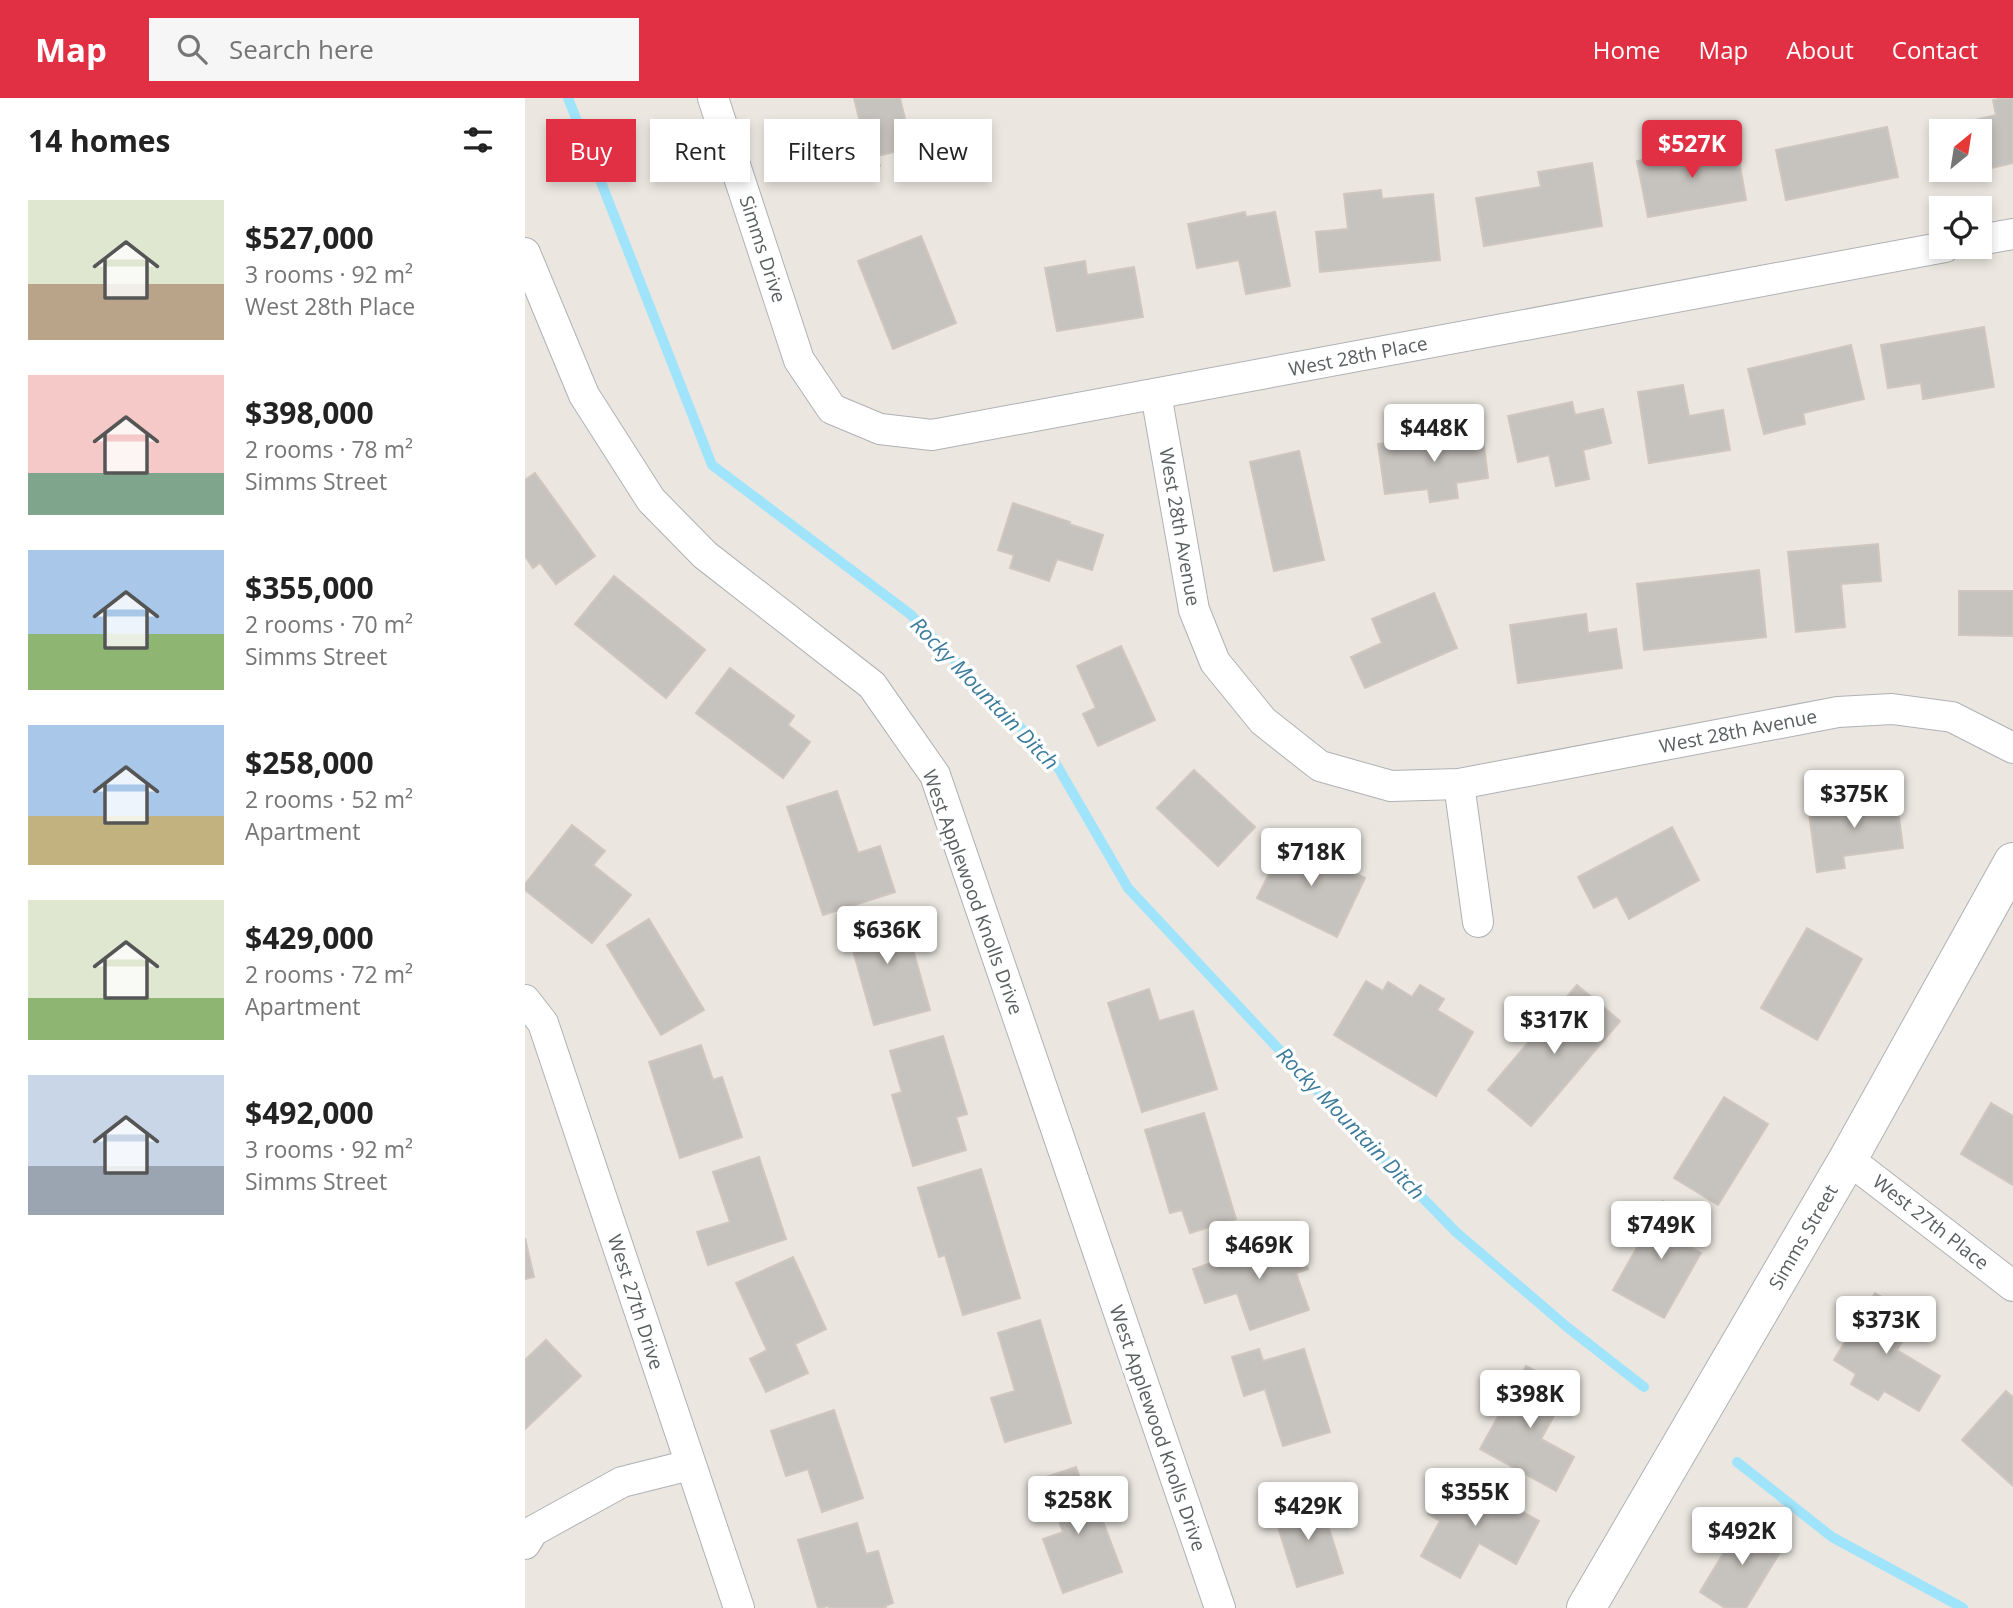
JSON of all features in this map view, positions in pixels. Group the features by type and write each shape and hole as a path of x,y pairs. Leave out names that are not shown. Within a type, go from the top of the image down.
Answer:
{"street":[{"name":"Simms Drive","path":"713,98 799,360"},
{"path":"1992,238 2013,234"},
{"name":"West 28th Place","path":"799,360 832,409 880,429 932,435 1929,250"},
{"name":"West Applewood Knolls Drive","path":"525,253 584,395 651,500 705,555 872,685 935,775 1220,1608"},
{"name":"West 28th Avenue","path":"1156,394 1194,610 1215,662 1263,721 1320,766 1391,786 1459,784 1851,711 1892,709 1952,717 2013,748"},
{"path":"1459,784 1478,922"},
{"name":"Simms Street","path":"1586,1608 1848,1159 2013,862"},
{"name":"West 27th Drive","path":"525,1000 544,1023 739,1608"},
{"name":"West 27th Place","path":"1848,1159 2013,1286"},
{"path":"525,1544 533,1531 622,1482 690,1465"}],"building":[{"path":"854,98 900,98 905,119 894,119 894,152 880,155 880,119 859,119"},
{"path":"2013,98 2013,163 1992,168 1992,119 1979,119 1996,115 1993,100"},
{"path":"1887,127 1898,177 1786,200 1776,150"},
{"path":"1736,143 1746,200 1648,217 1637,161"},
{"path":"1592,163 1602,226 1484,246 1476,198 1541,187 1538,172"},
{"path":"1381,190 1382,199 1433,194 1440,260 1320,272 1316,232 1348,229 1344,194"},
{"path":"1245,212 1246,217 1275,212 1290,286 1246,294 1239,260 1197,268 1188,224"},
{"path":"921,236 956,323 893,349 858,261"},
{"path":"1085,261 1087,275 1134,267 1143,317 1057,331 1045,268"},
{"path":"1984,327 1994,387 1923,399 1921,383 1888,388 1881,345"},
{"path":"1851,345 1864,399 1803,413 1805,424 1764,434 1748,369"},
{"path":"1683,385 1689,416 1723,410 1730,450 1649,463 1638,392"},
{"path":"1572,402 1575,415 1603,409 1611,443 1583,450 1589,479 1556,486 1549,455 1518,462 1508,416"},
{"path":"1482,430 1488,478 1456,483 1458,498 1430,502 1428,489 1385,494 1378,444"},
{"path":"1299,451 1324,560 1274,571 1250,462"},
{"path":"535,473 595,556 556,584 540,563 533,568 525,556 525,480"},
{"path":"1013,503 1103,535 1092,570 1057,559 1049,581 1010,568 1014,555 998,550"},
{"path":"1878,544 1881,581 1841,584 1845,627 1796,632 1788,552"},
{"path":"1759,570 1766,637 1644,650 1637,584"},
{"path":"614,576 705,650 666,698 575,624"},
{"path":"1959,591 2013,591 2013,636 1959,635"},
{"path":"1434,593 1457,648 1365,688 1351,657 1382,643 1372,619"},
{"path":"1586,614 1588,633 1616,629 1622,668 1518,683 1510,625"},
{"path":"1121,646 1155,720 1098,746 1083,714 1096,708 1077,666"},
{"path":"730,668 794,716 788,725 810,742 783,778 696,713"},
{"path":"1194,770 1255,827 1218,866 1157,808"},
{"path":"837,791 858,853 880,846 895,892 823,915 787,807"},
{"path":"1896,795 1903,848 1843,856 1845,868 1817,872 1808,806"},
{"path":"572,825 605,851 593,865 631,895 592,943 525,890 525,884"},
{"path":"1672,827 1699,880 1629,919 1617,896 1594,908 1578,877"},
{"path":"1286,840 1365,878 1337,937 1257,898"},
{"path":"901,907 930,1010 874,1025 845,922"},
{"path":"649,919 704,1010 661,1035 607,945"},
{"path":"1807,928 1862,959 1817,1040 1761,1008"},
{"path":"1366,981 1383,991 1388,982 1412,997 1420,985 1444,999 1437,1010 1473,1032 1436,1096 1334,1035"},
{"path":"1577,985 1620,1021 1531,1126 1488,1090"},
{"path":"1149,989 1159,1021 1193,1011 1217,1089 1142,1112 1108,1003"},
{"path":"943,1036 967,1114 956,1117 966,1150 913,1166 892,1095 902,1092 890,1051"},
{"path":"701,1045 713,1080 722,1077 742,1137 680,1158 649,1062"},
{"path":"1724,1097 1768,1124 1718,1205 1674,1178"},
{"path":"1991,1103 2013,1116 2013,1185 1961,1154"},
{"path":"1204,1113 1236,1219 1190,1233 1182,1210 1170,1213 1145,1130"},
{"path":"759,1157 786,1239 708,1265 697,1232 730,1222 713,1172"},
{"path":"981,1169 1020,1298 963,1315 945,1255 939,1257 918,1188"},
{"path":"1663,1201 1703,1224 1690,1247 1701,1253 1664,1318 1613,1290"},
{"path":"1296,1234 1308,1269 1296,1273 1309,1310 1250,1330 1237,1293 1205,1303 1193,1269"},
{"path":"525,1238 534,1277 525,1279"},
{"path":"793,1257 826,1329 795,1344 808,1373 766,1392 750,1359 767,1350 736,1283"},
{"path":"1875,1293 1917,1318 1897,1350 1940,1376 1919,1411 1884,1391 1878,1400 1851,1384 1856,1374 1834,1360"},
{"path":"1040,1320 1071,1423 1005,1442 991,1398 1015,1391 998,1333"},
{"path":"546,1340 581,1376 525,1429 525,1360"},
{"path":"1259,1349 1263,1361 1304,1349 1330,1432 1283,1446 1265,1389 1244,1396 1232,1357"},
{"path":"1526,1366 1569,1389 1541,1439 1574,1457 1556,1491 1480,1449"},
{"path":"2006,1391 2013,1397 2013,1486 1962,1440"},
{"path":"834,1410 863,1498 822,1512 808,1469 786,1476 771,1431"},
{"path":"1076,1467 1096,1521 1102,1519 1122,1572 1063,1593 1043,1539 1063,1532 1043,1478"},
{"path":"1468,1481 1539,1521 1516,1564 1479,1543 1460,1578 1421,1556 1440,1521 1428,1514 1444,1485 1461,1493"},
{"path":"1319,1497 1343,1573 1297,1587 1273,1511"},
{"path":"1744,1519 1785,1544 1746,1608 1725,1608 1700,1592"},
{"path":"857,1523 866,1554 878,1551 893,1603 885,1606 886,1608 818,1608 798,1540"}],"waterway":[{"name":"Rocky Mountain Ditch","path":"568,98 712,465 910,614 1056,764 1128,888 1314,1087 1456,1232 1567,1327 1644,1387"},
{"name":"Rocky Mountain Ditch","path":"1737,1462 1832,1537 1963,1608"}]}
